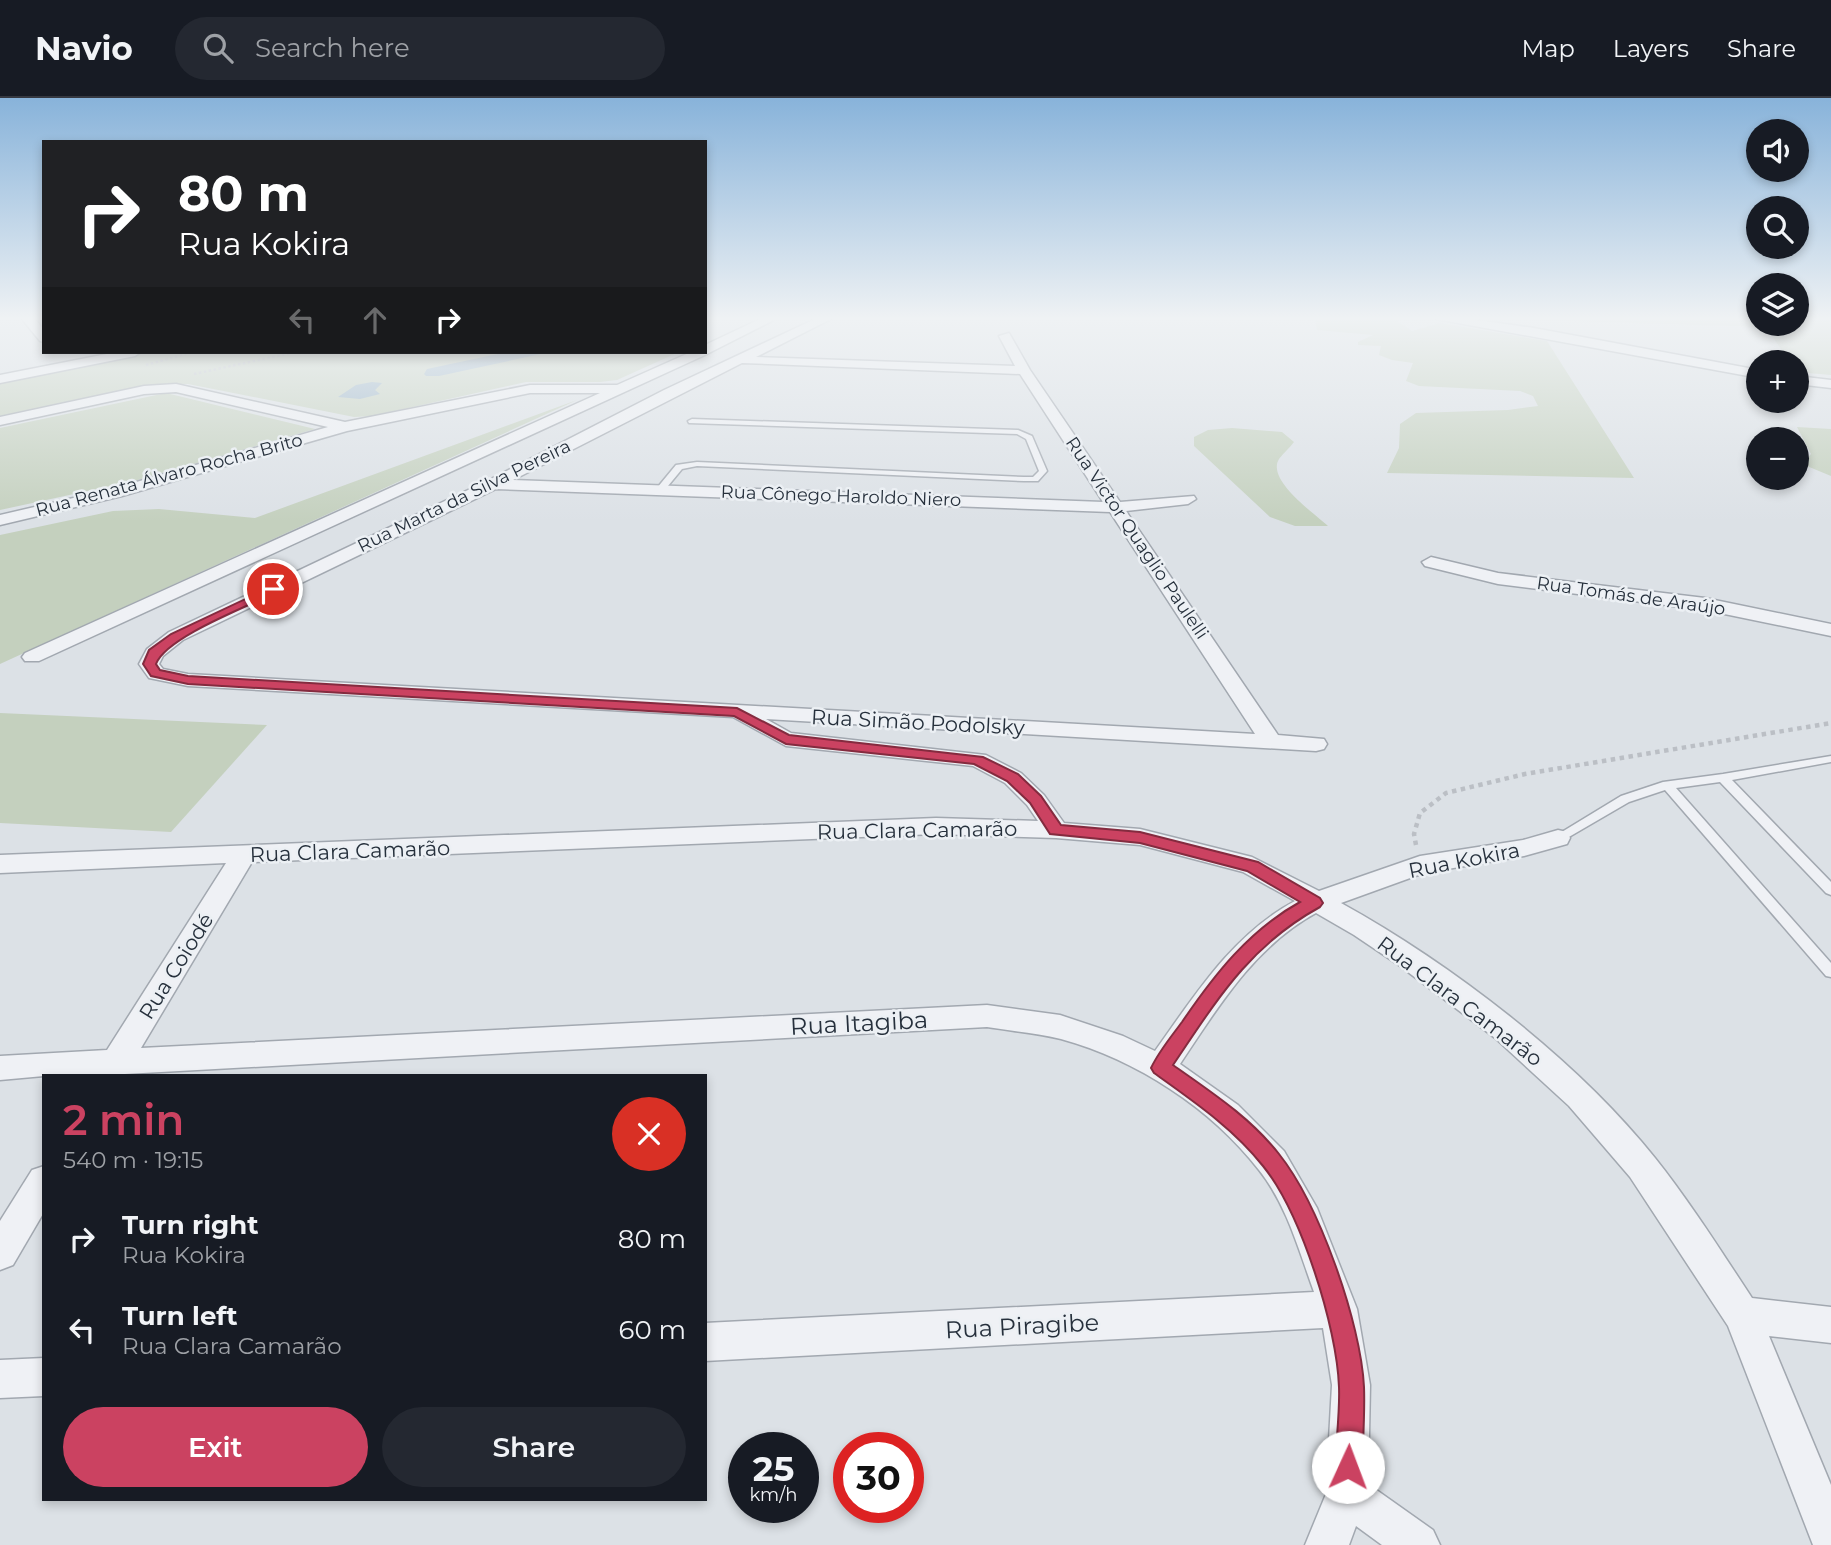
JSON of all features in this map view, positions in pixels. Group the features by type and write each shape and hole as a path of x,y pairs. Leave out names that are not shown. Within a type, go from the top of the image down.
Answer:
{"street":[{"path":"0,421 144,390 176,387 344,427"},
{"name":"Rua Marta da Silva Pereira","path":"35,656 628,387"},
{"name":"Rua Marta da Silva Pereira","path":"149,664 154,653 176,636 493,484 683,387"},
{"name":"Rua Victor Quaglio Paulelli","path":"1035,387 1270,740"},
{"name":"Rua Renata Álvaro Rocha Brito","path":"0,520 116,493 344,427 530,389 623,389 669,393"},
{"name":"Rua Cônego Haroldo Niero","path":"493,484 1117,507 1188,499"},
{"name":"Rua Tomás de Araújo","path":"1431,562 1453,569 1528,582 1705,604 1831,630"},
{"name":"Rua Simão Podolsky","path":"149,664 156,674 188,680 1316,744"},
{"path":"737,712 786,739 978,760 1013,778 1036,800 1056,830"},
{"name":"Rua Clara Camarão","path":"0,864 936,826 1056,830 1140,837 1252,866 1314,903 1364,928 1506,1030 1580,1097 1642,1167 1742,1315 1831,1537"},
{"name":"Rua Kokira","path":"1161,1068 1213,991 1254,944 1282,920 1314,903 1420,865 1524,848 1558,838"},
{"name":"Rua Coiodé","path":"111,1070 244,855"},
{"name":"Rua Itagiba","path":"0,1069 111,1070 987,1016 1060,1027 1112,1044 1161,1068 1227,1114 1272,1161 1300,1208 1339,1309 1352,1385 1347,1494 1327,1545"},
{"path":"0,1253 42,1184"},
{"name":"Rua Piragibe","path":"707,1342 1339,1309"},
{"path":"1742,1315 1831,1325"},
{"path":"0,1379 42,1377"},
{"path":"1347,1494 1418,1545"}],"lane":[{"path":"660,490 679,467 697,464 1024,480 1035,479 1043,471 1029,438 1018,432 692,421"},
{"name":"Rua Kokira","path":"1558,838 1625,799 1667,785 1831,759"},
{"path":"1723,778 1831,890"},
{"path":"1667,785 1831,972"}],"path":[{"path":"1420,865 1413,834 1420,813 1446,793 1525,774 1831,723"}],"green space":[{"path":"0,387 150,387 0,416"},
{"path":"201,387 505,387 372,416 354,417"},
{"path":"1430,387 1576,387 1634,478 1387,473 1399,448 1400,424 1416,413 1508,410 1538,406 1533,396 1520,391"},
{"path":"166,393 315,429 134,481 0,510 0,428"},
{"path":"577,400 0,664 0,535 113,511 159,509 255,518"},
{"path":"1232,428 1282,432 1294,442 1279,459 1279,476 1293,496 1328,526 1295,526 1270,517 1194,446 1194,437 1208,430"},
{"path":"1809,428 1831,429 1831,476 1809,467"},
{"path":"0,713 267,725 171,832 0,823"}],"water":[{"path":"354,387 378,387 375,390 380,394 360,399 338,397"}],"route":[{"path":"273,589 176,636 154,653 149,664 156,674 188,680 737,712 786,739 978,760 1013,778 1036,800 1056,830 1140,837 1252,866 1314,903 1282,920 1254,944 1213,991 1161,1068 1227,1114 1272,1161 1300,1208 1339,1309 1352,1385 1348,1467"}]}
